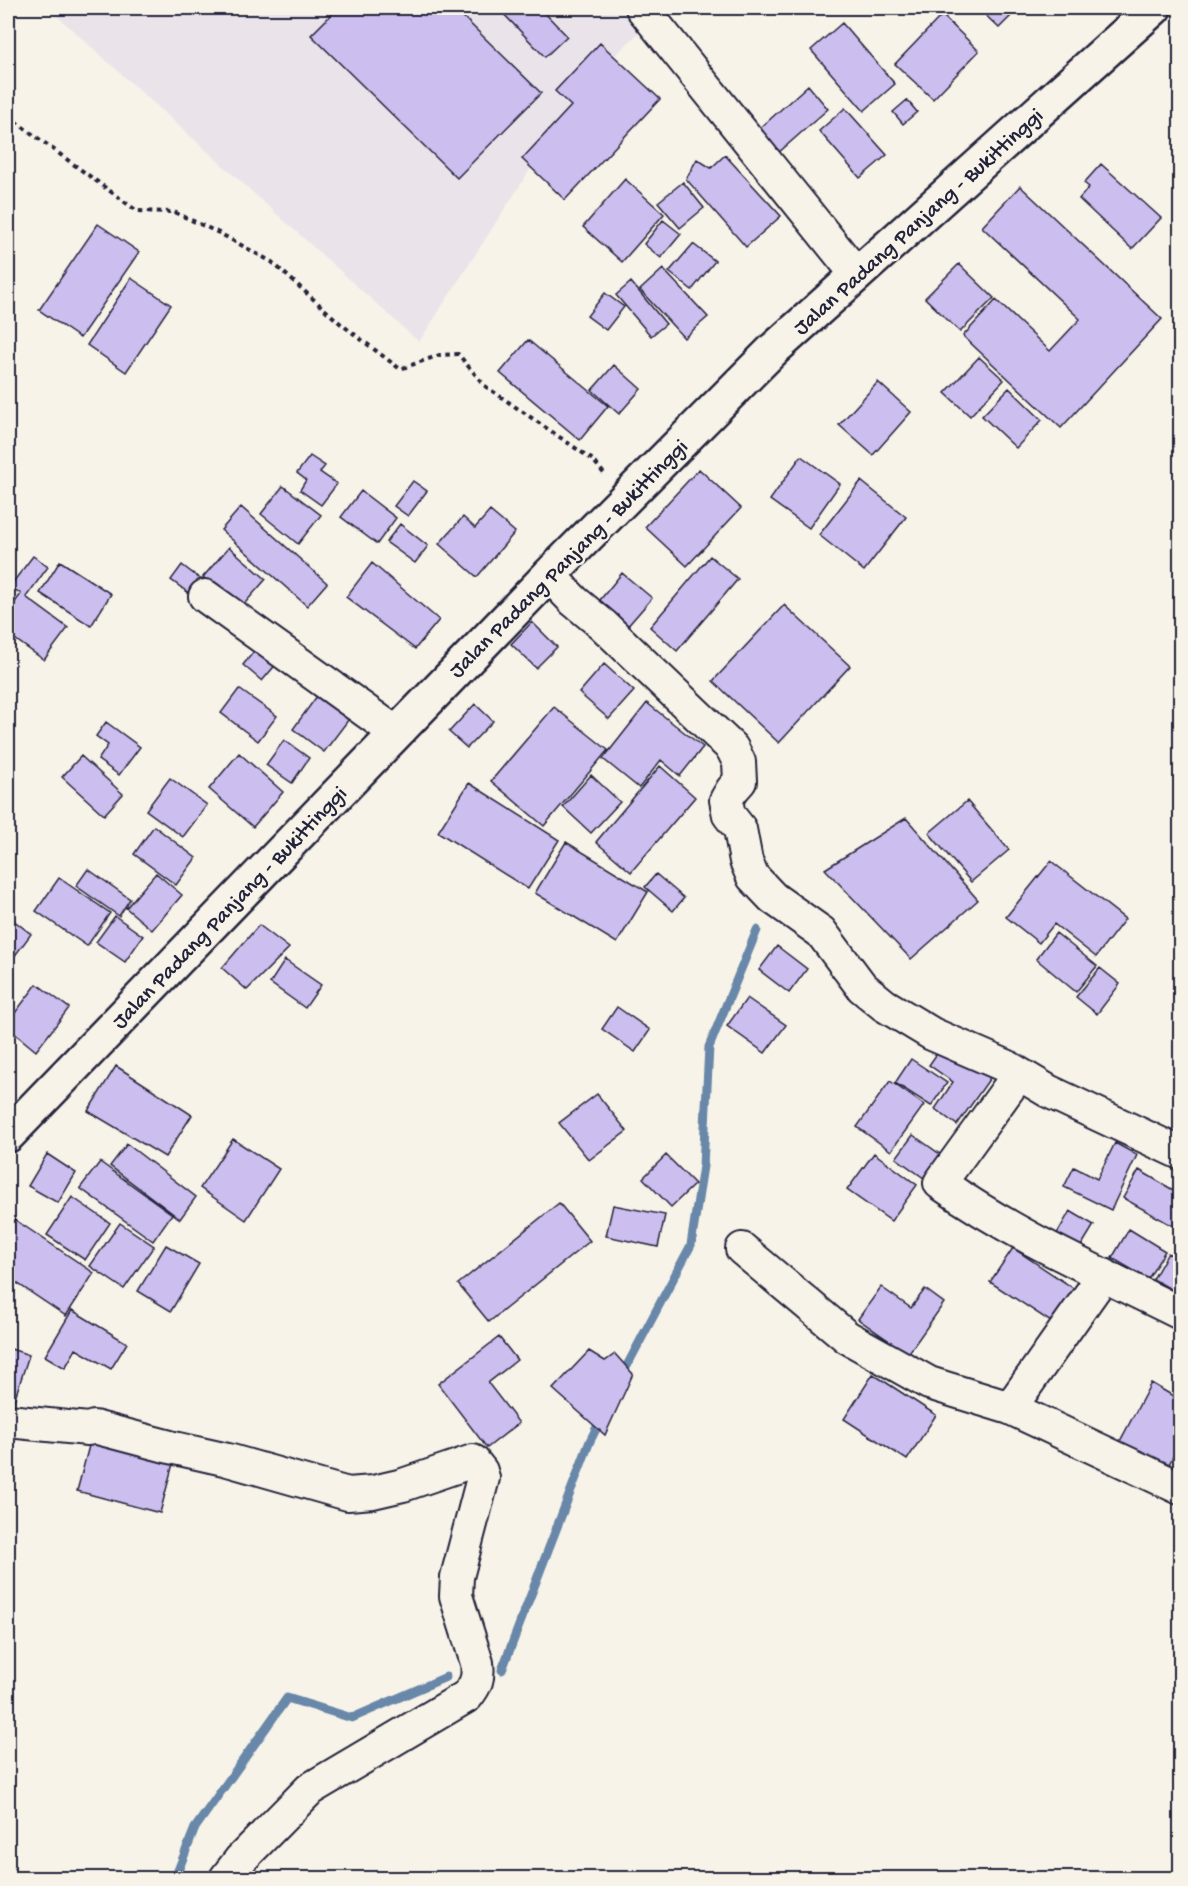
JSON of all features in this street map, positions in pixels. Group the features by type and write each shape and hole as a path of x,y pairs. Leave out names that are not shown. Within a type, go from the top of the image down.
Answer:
{"highway":[{"name":"Jalan Padang Panjang - Bukittinggi","path":"8,1135 395,732 773,350 1154,8"}],"street":[{"path":"642,8 857,275"},
{"path":"549,574 574,601 603,625 732,747 739,762 740,781 726,800 729,815 740,829 746,861 753,877 772,898 821,932 862,987 884,1005 932,1034 1006,1066 1048,1091 1180,1153"},
{"path":"205,596 395,732"},
{"path":"1019,1074 940,1183 965,1200 1180,1313"},
{"path":"742,1249 847,1337 929,1383 1010,1408 1180,1488"},
{"path":"1010,1408 1104,1275"},
{"path":"8,1421 88,1429 94,1427 228,1460 348,1494 373,1492 473,1461 482,1471 483,1478 457,1577 456,1596 477,1663 476,1685 467,1696 310,1789 240,1860 226,1878"}],"path":[{"path":"8,116 137,211 174,212 219,232 272,262 341,324 400,369 440,355 458,354 485,386 593,460 624,499"}],"shaded area":[{"path":"48,8 665,8 574,94 571,106 419,342"}],"building":[{"path":"338,8 454,8 541,93 457,178 311,35"},
{"path":"498,8 540,8 567,36 545,57"},
{"path":"978,8 1019,8 999,28"},
{"path":"942,15 979,51 933,99 895,64"},
{"path":"842,23 895,84 864,111 811,50"},
{"path":"600,43 660,99 565,200 522,159 571,106 555,91"},
{"path":"808,85 828,109 777,154 757,131"},
{"path":"907,100 917,112 903,124 893,112"},
{"path":"845,108 887,155 860,178 819,131"},
{"path":"725,155 781,216 746,247 686,179 697,159 711,168"},
{"path":"1101,164 1161,218 1132,249 1079,199 1089,187 1084,183"},
{"path":"625,179 664,214 622,262 583,227"},
{"path":"683,182 704,208 680,228 658,202"},
{"path":"1020,186 1162,319 1061,428 963,336 996,300 1050,351 1080,319 982,227"},
{"path":"663,220 681,234 661,258 644,244"},
{"path":"98,224 139,252 80,338 39,310"},
{"path":"693,244 715,261 692,290 669,272"},
{"path":"959,264 994,298 960,332 925,298"},
{"path":"663,269 708,317 684,338 640,290"},
{"path":"131,278 171,305 126,372 87,345"},
{"path":"631,282 666,324 651,336 616,295"},
{"path":"605,293 624,307 606,330 587,316"},
{"path":"528,340 608,406 580,440 500,373"},
{"path":"979,357 1004,380 970,416 945,393"},
{"path":"614,365 641,389 619,414 592,390"},
{"path":"878,382 911,412 873,455 839,425"},
{"path":"1009,388 1042,420 1016,448 982,416"},
{"path":"310,456 325,466 320,472 337,484 321,505 300,490 306,480 297,473"},
{"path":"801,456 840,484 809,528 770,500"},
{"path":"699,469 741,508 687,566 645,527"},
{"path":"413,481 427,491 408,516 394,506"},
{"path":"861,481 906,517 864,571 819,535"},
{"path":"283,486 321,515 298,544 261,514"},
{"path":"361,491 396,518 377,544 341,517"},
{"path":"241,507 327,583 307,606 221,530"},
{"path":"490,511 515,532 477,577 439,544 463,517 475,528"},
{"path":"400,524 428,546 415,563 386,542"},
{"path":"229,547 266,579 239,610 203,577"},
{"path":"33,556 48,567 26,597 68,628 44,660 8,634 8,612 21,594 10,586"},
{"path":"710,556 738,579 677,651 650,627"},
{"path":"60,561 111,594 91,626 40,593"},
{"path":"372,563 439,620 415,649 346,597"},
{"path":"182,565 208,585 197,599 171,580"},
{"path":"622,573 652,598 620,635 591,611"},
{"path":"784,605 850,666 779,743 713,681"},
{"path":"532,622 557,647 536,668 511,644"},
{"path":"259,645 278,662 262,681 243,665"},
{"path":"604,664 634,691 609,719 579,693"},
{"path":"239,689 277,716 258,741 221,713"},
{"path":"317,696 349,719 324,752 293,729"},
{"path":"647,703 703,747 680,776 661,760 639,788 603,759"},
{"path":"475,704 493,721 467,748 449,732"},
{"path":"554,707 608,750 544,826 491,781"},
{"path":"106,722 140,747 119,775 98,760 108,745 96,736"},
{"path":"284,740 309,758 292,783 266,765"},
{"path":"239,753 283,792 253,827 209,789"},
{"path":"81,756 123,794 104,815 62,777"},
{"path":"660,766 695,797 631,872 596,842"},
{"path":"591,775 620,802 591,833 563,807"},
{"path":"170,778 207,805 183,837 146,810"},
{"path":"469,783 559,840 528,889 438,832"},
{"path":"967,801 1009,850 971,882 929,833"},
{"path":"906,818 978,900 911,959 825,869"},
{"path":"154,826 196,858 176,885 134,854"},
{"path":"566,842 648,892 617,943 535,893"},
{"path":"1051,861 1125,919 1096,957 1054,924 1039,943 1006,917"},
{"path":"88,869 130,899 119,916 76,886"},
{"path":"156,873 182,895 152,930 126,908"},
{"path":"656,874 684,898 673,911 645,887"},
{"path":"59,878 110,913 87,946 36,911"},
{"path":"8,916 31,934 8,965"},
{"path":"115,916 143,936 125,962 96,942"},
{"path":"259,925 289,948 247,990 222,968"},
{"path":"1056,933 1097,966 1076,992 1036,959"},
{"path":"777,946 807,969 789,993 759,970"},
{"path":"285,960 321,985 305,1008 270,983"},
{"path":"1100,968 1120,984 1097,1014 1076,997"},
{"path":"37,984 69,1008 36,1051 8,1028 8,1022"},
{"path":"747,998 786,1025 765,1053 727,1026"},
{"path":"617,1007 650,1030 635,1052 602,1029"},
{"path":"943,1045 990,1078 957,1125 935,1109 953,1082 929,1065"},
{"path":"911,1059 947,1083 931,1106 895,1083"},
{"path":"116,1066 192,1115 165,1157 88,1111"},
{"path":"890,1081 924,1105 891,1151 857,1127"},
{"path":"597,1094 627,1131 589,1160 559,1123"},
{"path":"913,1135 944,1157 928,1181 896,1158"},
{"path":"233,1139 279,1169 246,1220 200,1188"},
{"path":"1115,1143 1137,1155 1111,1210 1064,1187 1074,1167 1097,1179"},
{"path":"127,1144 196,1197 180,1219 110,1166"},
{"path":"874,1153 917,1185 891,1221 847,1190"},
{"path":"47,1154 76,1173 58,1203 28,1186"},
{"path":"666,1155 695,1184 671,1207 643,1178"},
{"path":"100,1162 172,1214 153,1241 80,1188"},
{"path":"1139,1170 1180,1194 1180,1230 1123,1198"},
{"path":"72,1197 110,1223 85,1260 47,1235"},
{"path":"559,1203 590,1241 489,1322 458,1284"},
{"path":"613,1205 665,1215 658,1247 606,1236"},
{"path":"1070,1211 1094,1225 1077,1253 1054,1239"},
{"path":"8,1215 94,1273 66,1316 8,1277"},
{"path":"120,1223 154,1246 124,1289 90,1266"},
{"path":"1129,1229 1165,1251 1148,1279 1112,1258"},
{"path":"166,1245 199,1264 171,1311 138,1291"},
{"path":"1013,1248 1076,1290 1054,1324 990,1282"},
{"path":"1168,1253 1180,1260 1180,1280 1174,1291 1153,1279"},
{"path":"881,1287 911,1308 925,1289 944,1303 908,1354 858,1319"},
{"path":"72,1310 127,1343 111,1369 76,1349 65,1368 45,1356"},
{"path":"499,1337 517,1360 488,1383 519,1423 487,1448 438,1384"},
{"path":"8,1348 29,1355 9,1416 8,1416"},
{"path":"589,1351 605,1361 615,1354 633,1374 605,1435 553,1389"},
{"path":"873,1374 936,1415 907,1460 844,1419"},
{"path":"1151,1383 1180,1400 1180,1443 1166,1470 1118,1445"},
{"path":"94,1427 176,1452 160,1513 77,1491"}],"waterway":[{"path":"621,1377 691,1245 703,1166 709,1047 757,930"},
{"path":"502,1670 590,1441 601,1419"},
{"path":"175,1878 195,1828 287,1698 352,1718 446,1677"}]}
